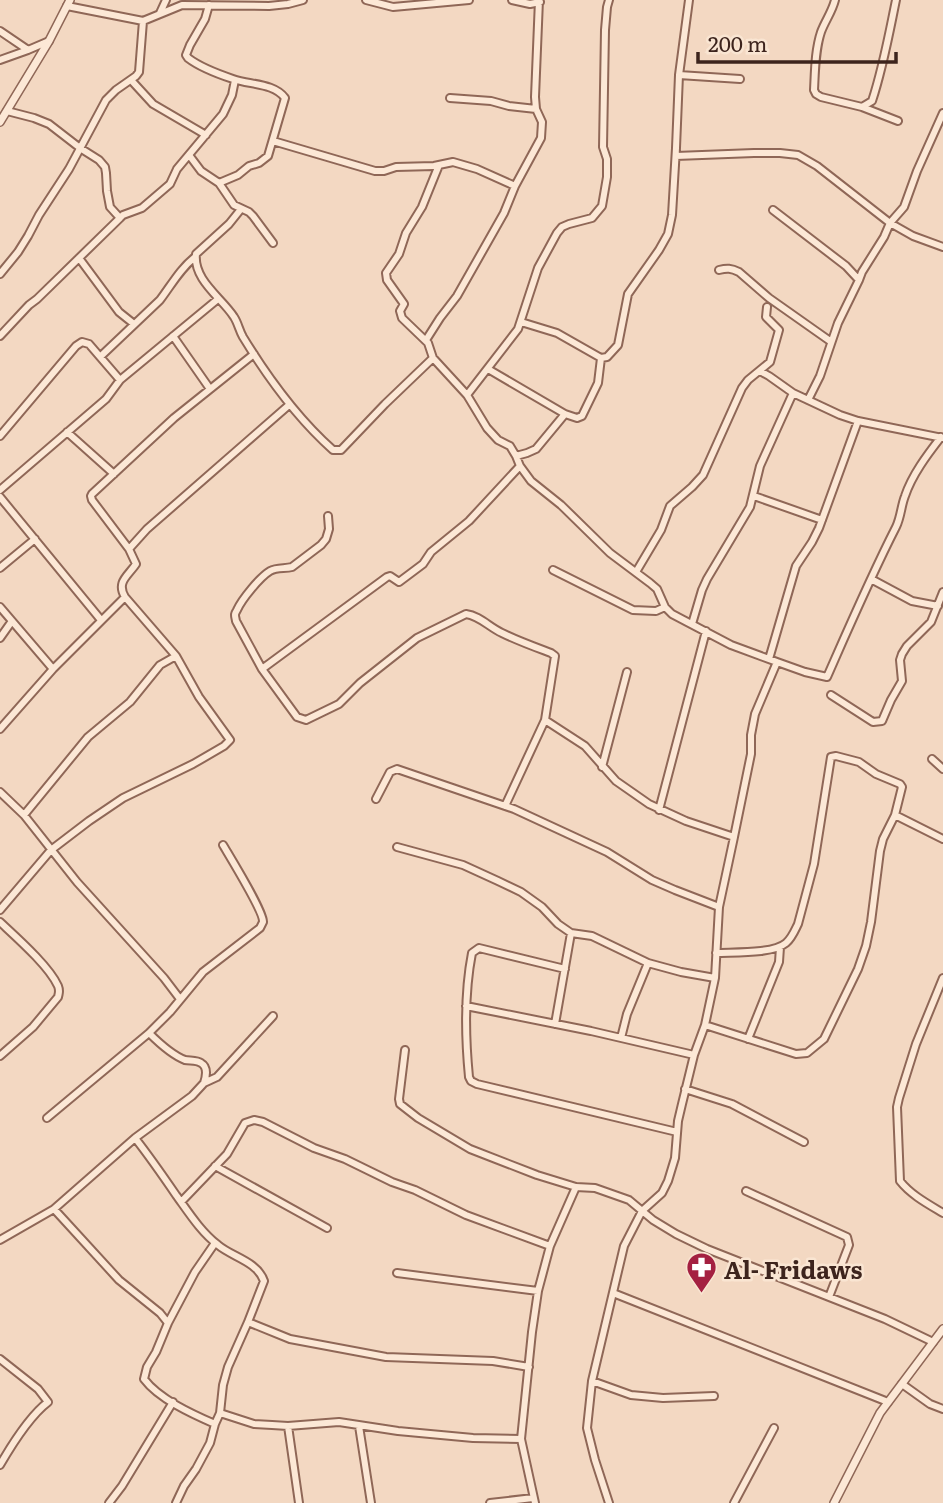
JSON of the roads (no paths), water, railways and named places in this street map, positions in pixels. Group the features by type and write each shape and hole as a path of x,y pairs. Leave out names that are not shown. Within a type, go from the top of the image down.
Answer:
{"street":[{"path":"160,13 166,0"},
{"path":"0,122 49,41 68,3 143,21 182,5 282,5 303,0"},
{"path":"366,0 393,7 469,0"},
{"path":"426,341 472,270 541,138 542,121 536,109 535,97 541,1 530,4 512,0"},
{"path":"467,395 514,336 537,268 557,233 569,223 592,218 604,199 607,159 603,147 604,68 609,0"},
{"path":"521,321 557,333 601,358 618,345 628,294 665,242 672,215 679,75 689,0"},
{"path":"835,0 818,44 814,90 816,94 898,121"},
{"path":"862,107 872,101 887,47 896,0"},
{"path":"209,5 205,19 186,55 199,65 235,80 280,92 284,95 285,104 268,156 238,175 219,183"},
{"path":"0,274 28,236 106,100 139,72 143,21"},
{"path":"0,31 28,50"},
{"path":"0,60 49,41"},
{"path":"679,75 740,79"},
{"path":"131,80 153,104 206,135"},
{"path":"0,336 123,215 142,208 170,184 177,169 227,107 235,80"},
{"path":"450,98 491,101 536,109"},
{"path":"8,111 49,124 95,156 105,167 110,207 120,218"},
{"path":"808,400 862,272 890,222 904,207 943,113"},
{"path":"273,141 375,171 458,163 515,186"},
{"path":"676,156 754,153 798,155 817,166 890,222 913,236 943,247"},
{"path":"189,155 201,171 219,183 234,205 253,216 273,243"},
{"path":"439,165 422,207 385,276 404,304 400,311 401,318 426,341 433,358 467,395 487,428 498,440 507,443 531,481 561,505 610,553 657,589 671,614 731,645 805,672 827,677 901,515 908,488 929,453 942,438 840,415 793,393 760,371"},
{"path":"101,356 160,300 185,265 229,224 241,209"},
{"path":"773,210 859,280"},
{"path":"195,257 203,278 236,318 240,332 289,405 337,451 433,358"},
{"path":"79,258 119,312 134,324"},
{"path":"719,270 727,268 739,272 769,298 831,341"},
{"path":"0,490 106,399 120,380 218,299"},
{"path":"636,572 662,530 670,506 703,475 741,388 772,357 779,333 777,327 766,317 767,307"},
{"path":"173,336 210,389"},
{"path":"0,436 82,342 89,344 101,356 120,380"},
{"path":"0,910 51,850 89,821 123,798 193,764 230,740 203,702 176,656 125,597 121,587 122,580 136,564 129,549 91,496 164,427 254,354"},
{"path":"488,369 565,414 577,418 582,416 598,383 601,358"},
{"path":"692,624 702,590 750,507 760,466 793,393"},
{"path":"129,549 147,528 289,405"},
{"path":"516,456 536,449 565,414"},
{"path":"769,659 796,566 812,542 822,520 858,421"},
{"path":"68,432 114,474"},
{"path":"262,669 387,577 399,582 424,564 431,552 469,521 520,466"},
{"path":"754,496 822,520"},
{"path":"0,497 101,620"},
{"path":"328,516 328,534 321,545 292,567 268,572 235,612 236,621 262,669 297,717 306,720 339,704 360,683 417,638 466,614 479,618 498,631 551,653 555,656 545,720 505,806"},
{"path":"0,568 35,539"},
{"path":"553,570 633,610 656,611 665,607"},
{"path":"871,579 912,601 938,606"},
{"path":"831,695 873,722 882,721 902,681 902,654 931,622 943,592"},
{"path":"0,729 53,668 125,597"},
{"path":"0,607 53,668"},
{"path":"0,638 12,621"},
{"path":"659,810 706,631"},
{"path":"24,815 88,737 130,702 160,665 176,656"},
{"path":"609,1503 587,1428 592,1381 624,1246 642,1211 662,1193 674,1158 685,1089 705,1025 715,978 719,907 751,754 755,714 777,662"},
{"path":"602,767 627,672"},
{"path":"545,720 594,754 602,767 625,788 659,810 734,837"},
{"path":"705,1025 796,1055 807,1053 824,1039 858,969 866,946 880,851 895,814 902,787 900,784 876,774 859,762 831,757 810,880 798,923 789,940 772,950 716,953"},
{"path":"932,759 943,769"},
{"path":"376,799 390,772 397,769 505,806 548,824 607,852 652,880 719,907"},
{"path":"0,792 24,815 76,882 180,999"},
{"path":"895,814 943,839"},
{"path":"47,1118 149,1033 203,972 260,928 263,922 247,885 223,845"},
{"path":"397,847 463,865 521,892 571,933 592,936 648,963 715,978"},
{"path":"0,922 38,959 58,986 59,992 58,997 33,1027 0,1056"},
{"path":"555,1024 571,933"},
{"path":"748,1039 779,962 780,947"},
{"path":"565,970 479,948 472,953 466,1006 468,1077 471,1082 677,1132"},
{"path":"621,1038 627,1014 648,963"},
{"path":"943,978 916,1044 897,1107 901,1181 920,1199 943,1213"},
{"path":"466,1006 694,1055"},
{"path":"0,1240 54,1209 135,1138 192,1096 204,1083 217,1077 273,1016"},
{"path":"149,1033 177,1056 201,1062 205,1066 204,1083"},
{"path":"405,1050 400,1104 470,1149 576,1187 595,1188 629,1200 676,1234 707,1249 894,1323 933,1342"},
{"path":"685,1089 732,1104 804,1142"},
{"path":"181,1202 227,1154 245,1124 254,1119 466,1215 550,1245"},
{"path":"135,1138 197,1224 215,1243 261,1274 264,1281 228,1367 220,1413 210,1443 184,1486 178,1502"},
{"path":"215,1166 327,1228"},
{"path":"490,1503 534,1500 521,1440 538,1291 550,1245 576,1187"},
{"path":"746,1191 847,1237 849,1245 829,1297"},
{"path":"54,1209 119,1280 168,1322"},
{"path":"215,1243 195,1272 168,1322 144,1379 173,1402 215,1424"},
{"path":"397,1273 538,1291"},
{"path":"614,1293 888,1402"},
{"path":"248,1322 289,1339 386,1357 493,1361 529,1367"},
{"path":"834,1503 872,1426 943,1329"},
{"path":"0,1359 38,1389 48,1402 39,1409 0,1465"},
{"path":"592,1381 631,1395 663,1398 714,1396"},
{"path":"902,1384 930,1405 943,1409"},
{"path":"109,1503 173,1402"},
{"path":"220,1413 254,1424 288,1426 339,1423 460,1437 521,1440"},
{"path":"288,1426 299,1503"},
{"path":"359,1426 371,1503"},
{"path":"734,1503 774,1428"},
{"path":"0,1443 8,1451"}],"place":[{"name":"Al- Fridaws","path":"701,1295"}]}
